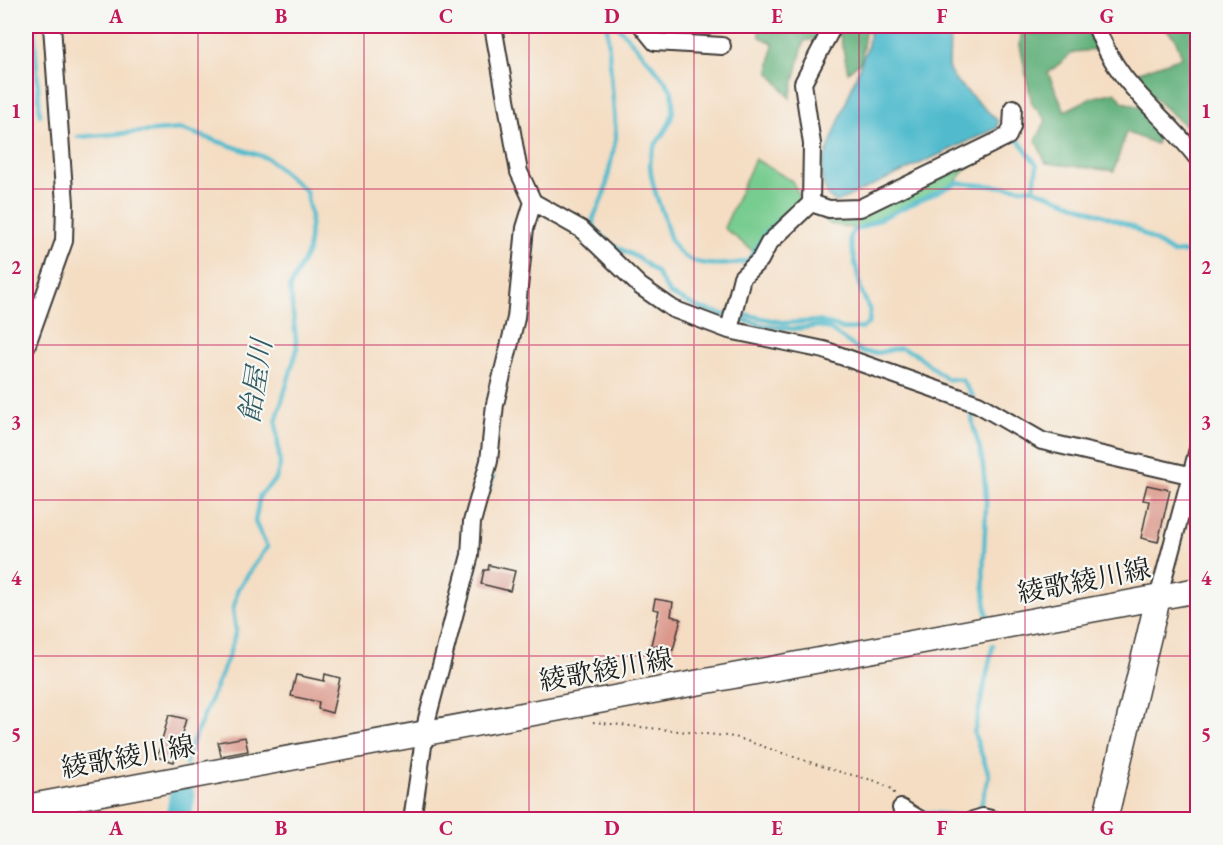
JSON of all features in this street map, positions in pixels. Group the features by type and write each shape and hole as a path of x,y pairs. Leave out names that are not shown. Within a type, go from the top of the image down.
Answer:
{"main road":[{"name":"綾歌綾川線","path":"26,807 1197,590"},
{"path":"1105,819 1158,598"}],"street":[{"path":"26,347 64,241 65,204 52,26"},
{"path":"493,26 519,172 533,202 581,229 640,286 673,309 731,322 824,350 974,402 1042,441 1189,475"},
{"path":"642,26 655,42 722,46"},
{"path":"731,322 742,277 760,260 769,243 811,203 812,144 803,83 832,26"},
{"path":"1096,26 1118,70 1138,97 1184,141 1197,159"},
{"path":"811,203 829,209 860,208 1008,136 1012,127 1013,108"},
{"path":"412,819 426,734 451,620 470,555 471,522 489,460 495,404 516,318 525,228 533,202"},
{"path":"1158,598 1196,455"},
{"path":"973,819 983,817 995,819"}],"path":[{"path":"571,707 579,721 735,736 832,770 876,781 892,789 910,813"}],"green space":[{"path":"758,26 866,26 861,61 848,72 840,35 804,41 790,98 769,72 773,43 760,37"},
{"path":"1022,26 1088,26 1096,50 1074,52 1048,73 1065,111 1091,98 1115,92 1123,102 1140,107 1160,132 1156,144 1126,132 1114,171 1046,163 1036,141 1046,120 1032,104 1020,45"},
{"path":"1163,26 1197,26 1197,142 1190,130 1143,88 1139,72 1182,57 1175,38"},
{"path":"1001,150 965,169 955,183 859,229 830,224 822,217 837,219 863,215"},
{"path":"755,159 792,181 802,200 757,254 724,228"}],"water":[{"path":"870,26 950,26 949,70 955,80 998,121 997,128 837,202 828,197 822,179 822,165 868,45"}],"building":[{"path":"1147,485 1170,490 1158,542 1141,538 1149,501 1143,500"},
{"path":"489,565 515,571 510,591 481,584 484,570 488,570"},
{"path":"655,599 673,602 671,616 681,619 673,650 651,645 659,610 653,609"},
{"path":"325,674 340,678 332,713 318,709 319,702 291,696 296,675 324,681"},
{"path":"169,715 186,719 174,762 157,757"},
{"path":"245,737 248,751 221,756 218,742"}],"waterway":[{"name":"飴屋川","path":"34,26 40,115"},
{"path":"607,26 616,136 605,192 593,219 595,229 611,244 638,258 656,272 670,294 700,308 762,325 793,329 819,326 829,329 862,352 877,353 900,348 914,353 947,379 962,380 973,396"},
{"path":"618,26 657,70 672,93 672,117 654,147 650,165 668,233 680,252 688,258 707,264 718,265 748,261 767,231 789,213"},
{"name":"飴屋川","path":"78,137 181,129 267,158 306,191 311,217 308,251 290,287 297,349 276,422 280,465 276,479 260,495 255,522 267,547 238,589 233,610 236,630 229,655 189,751 186,765"},
{"path":"1016,137 1037,165 1034,189"},
{"path":"747,315 786,323 819,321 844,329 862,328 869,323 870,311 861,290 850,239 852,232 957,183 1034,189 1131,226 1173,253 1198,251"},
{"path":"972,405 973,424 982,459 986,500 983,573 988,619"},
{"path":"487,494 493,477"},
{"path":"979,813 989,775 974,733 993,645"},
{"name":"飴屋川","path":"178,820 182,796"},
{"path":"921,812 969,817"}]}
